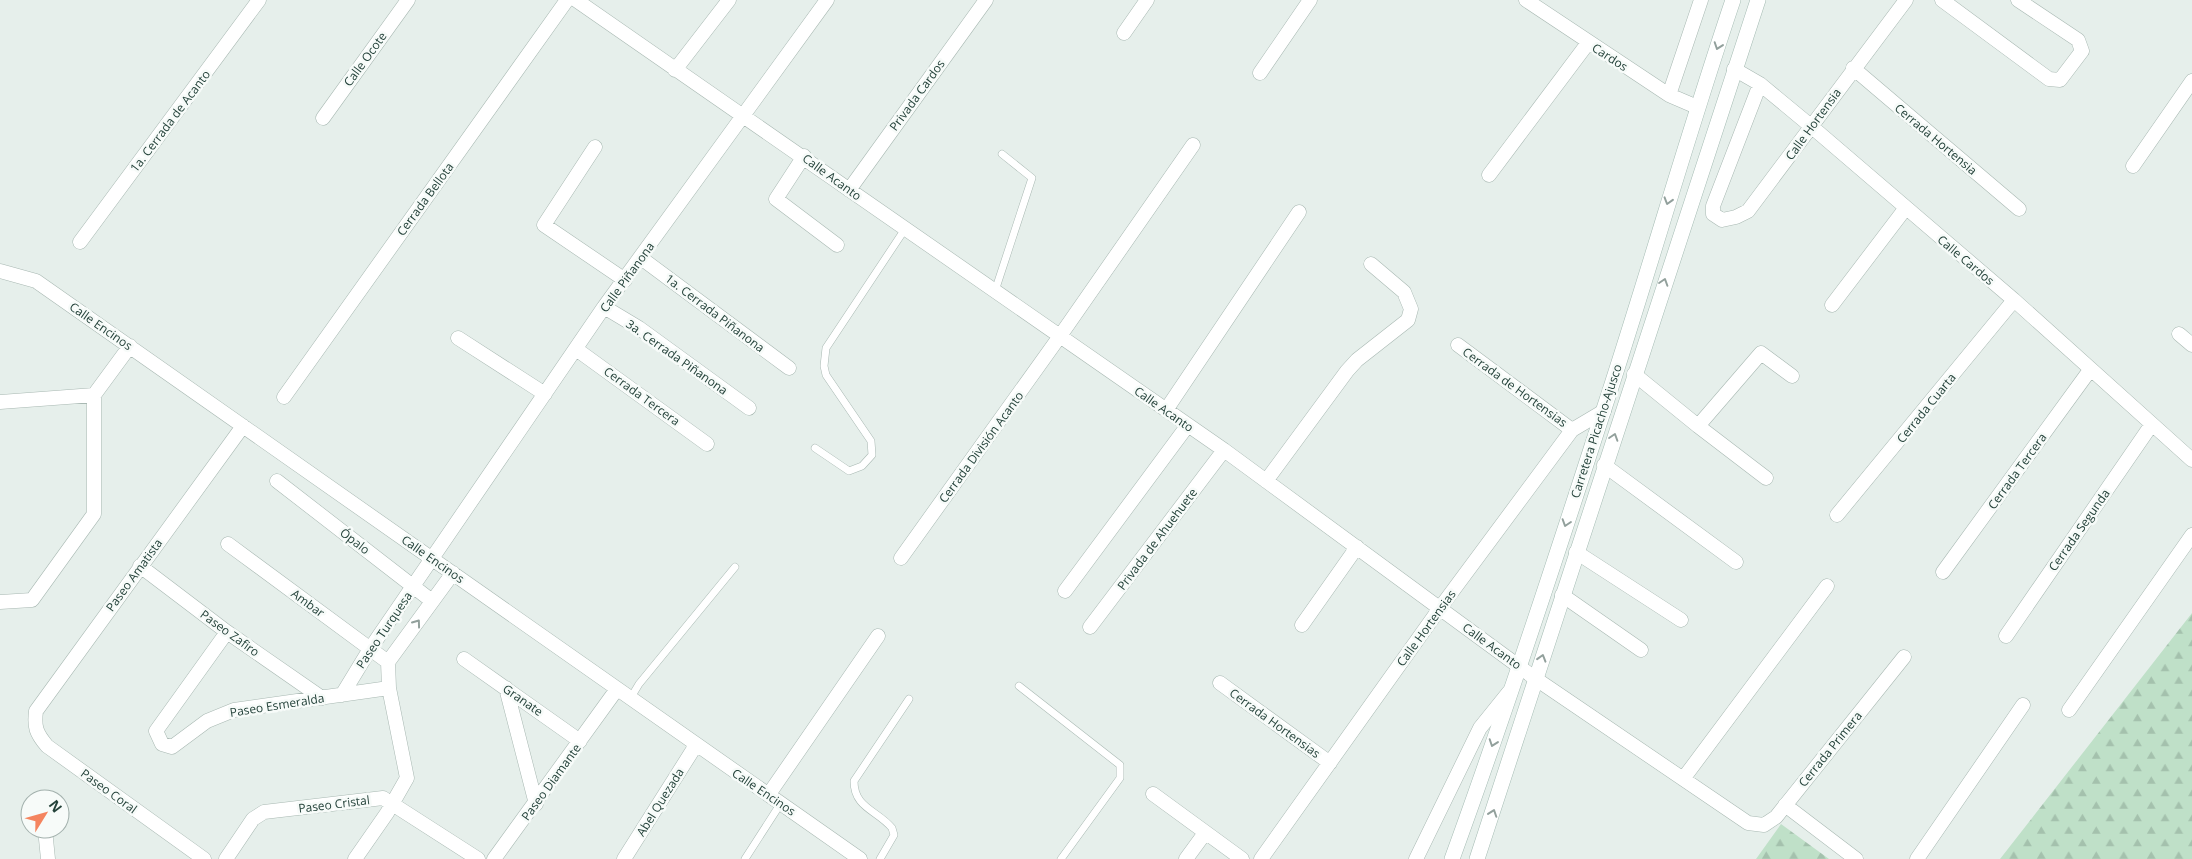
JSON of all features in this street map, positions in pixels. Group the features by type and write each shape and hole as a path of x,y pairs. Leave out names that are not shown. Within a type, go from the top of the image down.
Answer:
{"main road":[{"name":"Carretera Picacho-Ajusco","path":"1452,859 1511,690 1604,411 1697,107 1733,0"},
{"name":"Carretera Picacho-Ajusco","path":"1477,859 1634,374 1758,0"}],"street":[{"name":"1a. Cerrada de Acanto","path":"80,242 259,0"},
{"name":"Calle Ocote","path":"323,118 408,0"},
{"name":"Cerrada Bellota","path":"284,397 567,0"},
{"name":"Calle Acanto","path":"576,0 743,118 804,156 848,190 1224,450 1519,666 1748,823"},
{"path":"675,70 729,0"},
{"name":"Calle Piñanona","path":"430,562 604,307 827,0"},
{"name":"Privada Cardos","path":"848,190 986,0"},
{"path":"1124,33 1147,0"},
{"path":"1260,73 1310,0"},
{"name":"Cardos","path":"1526,0 1588,43 1669,95 1697,107"},
{"path":"1669,95 1702,0"},
{"name":"Calle Hortensia","path":"1760,84 1713,206 1713,214 1722,220 1748,212 1906,0"},
{"path":"1942,0 2049,79 2060,80 2082,50 2082,46 2078,40 2018,0"},
{"path":"1488,175 1588,43"},
{"name":"Cerrada Hortensia","path":"1854,68 2019,209"},
{"name":"Calle Cardos","path":"1734,69 1760,84 1812,127 1905,209 2014,300 2192,460"},
{"path":"2133,166 2192,81"},
{"name":"Cerrada División Acanto","path":"901,558 1060,336 1193,145"},
{"path":"595,147 544,225 625,280"},
{"path":"804,156 776,199 836,245"},
{"path":"1832,305 1905,209"},
{"path":"1166,410 1300,212"},
{"name":"1a. Cerrada Piñanona","path":"641,258 789,368"},
{"path":"1266,481 1347,371 1357,360 1408,320 1411,309 1404,292 1371,264"},
{"name":"Calle Encinos","path":"0,271 36,281 243,426 430,562 453,573 696,746 769,794 860,859"},
{"name":"Cerrada Cuarta","path":"1838,515 2014,300"},
{"name":"3a. Cerrada Piñanona","path":"604,307 640,328 749,408"},
{"path":"2179,334 2192,345"},
{"path":"458,338 545,394"},
{"name":"Cerrada de Hortensias","path":"1458,345 1572,430"},
{"path":"0,602 32,600 94,514 94,395 130,346"},
{"name":"Cerrada Tercera","path":"576,349 707,444"},
{"path":"1698,426 1761,352 1792,376"},
{"name":"Cerrada Tercera","path":"1943,572 2090,370"},
{"path":"1634,374 1766,478"},
{"path":"0,402 94,395"},
{"name":"Calle Hortensias","path":"1261,859 1440,608 1572,430 1604,411"},
{"name":"Cerrada Segunda","path":"2006,636 2152,424"},
{"path":"1065,591 1188,425"},
{"name":"Paseo Amatista","path":"36,711 243,426"},
{"name":"Privada de Ahuehuete","path":"1090,627 1224,450"},
{"path":"1604,466 1736,562"},
{"name":"Ópalo","path":"277,480 432,601"},
{"path":"2069,710 2192,536"},
{"name":"Ambar","path":"228,544 388,662"},
{"path":"1302,625 1358,548"},
{"path":"1576,552 1681,620"},
{"name":"Paseo Turquesa","path":"342,695 370,649 430,562"},
{"name":"Paseo Zafiro","path":"140,566 227,632 322,698"},
{"path":"355,859 407,778 390,688 388,662 453,573"},
{"path":"1683,779 1827,586"},
{"path":"1562,596 1640,650"},
{"name":"Paseo Esmeralda","path":"227,632 156,731 162,744 172,747 207,721 234,710 390,688"},
{"path":"769,794 878,636"},
{"name":"Cerrada Primera","path":"1748,823 1764,826 1776,817 1904,657"},
{"name":"Granate","path":"464,659 580,741"},
{"name":"Cerrada Hortensias","path":"1220,683 1330,763"},
{"path":"506,688 536,804"},
{"name":"Paseo Diamante","path":"494,859 536,804 617,689"},
{"path":"1416,859 1480,728 1511,690"},
{"path":"1917,859 2022,705"},
{"name":"Paseo Coral","path":"36,711 34,724 39,737 47,746 204,859"},
{"name":"Abel Quezada","path":"624,859 696,746"},
{"path":"1153,794 1242,859"},
{"name":"Paseo Cristal","path":"226,859 254,819 264,812 383,798 393,802 478,859"},
{"path":"1785,805 1856,859"},
{"path":"1186,859 1205,833"},
{"path":"46,839 48,859"}],"lane":[{"path":"995,291 1032,178 1002,154"},
{"path":"815,448 849,471 862,466 872,455 871,441 826,375 824,366 826,348 905,229"},
{"path":"630,699 639,684 735,567"},
{"path":"1019,686 1120,765 1120,778 1061,859"},
{"path":"880,859 894,835 892,828 858,800 854,791 854,781 909,699"},
{"path":"745,859 781,803"}],"green space":[{"path":"2192,613 2192,859 2000,859"},
{"path":"1781,824 1829,859 1756,859"}]}
